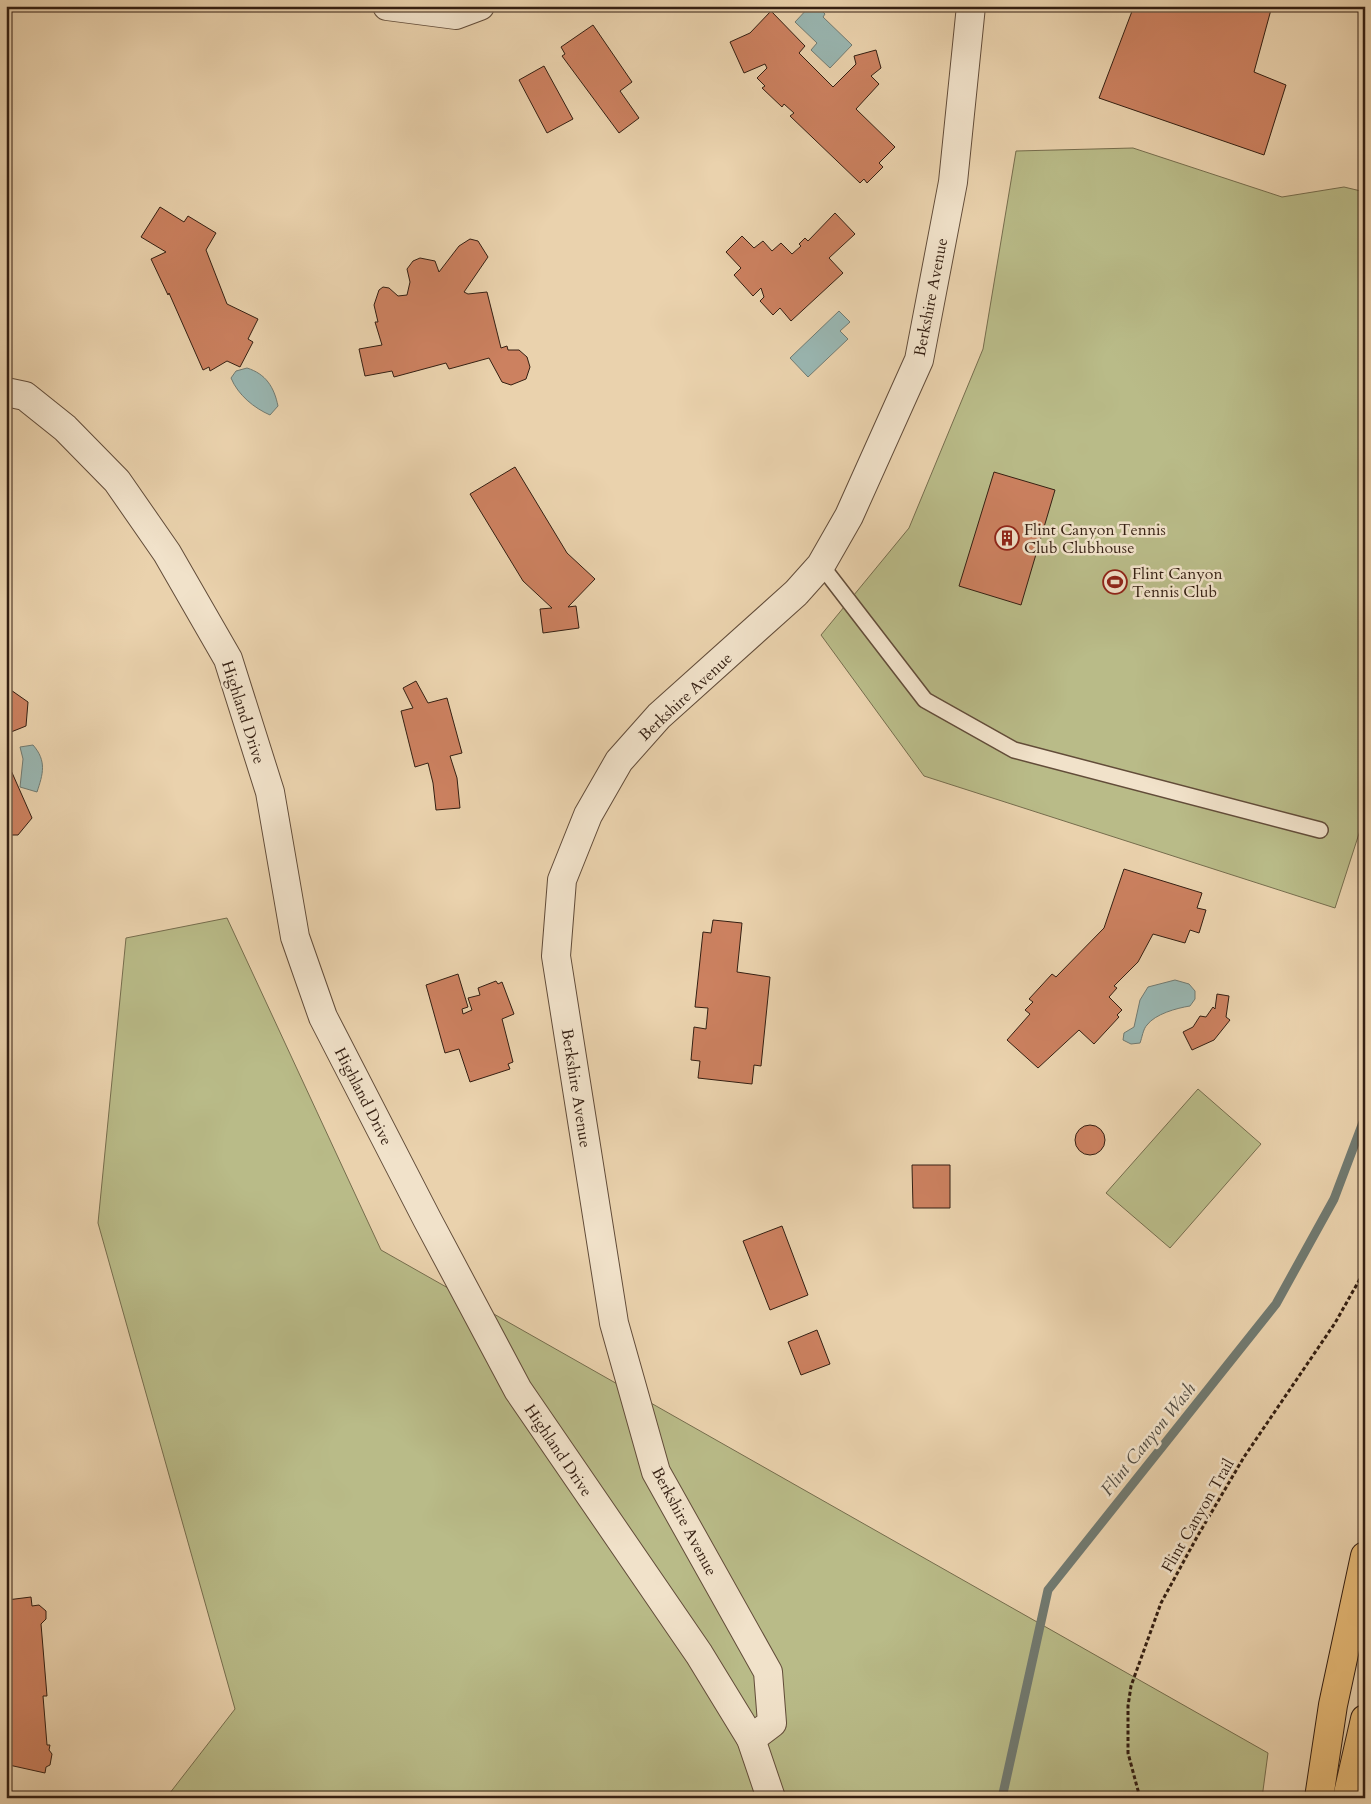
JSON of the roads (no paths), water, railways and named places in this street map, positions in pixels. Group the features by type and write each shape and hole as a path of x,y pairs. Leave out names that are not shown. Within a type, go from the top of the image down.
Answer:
{"highway":[{"path":"1319,1798 1333,1705 1365,1556"},
{"path":"1347,1798 1365,1719"}],"street":[{"path":"387,6 456,15 480,6"},
{"name":"Berkshire Avenue","path":"751,1739 772,1723 768,1672 656,1472 614,1323 556,956 562,880 588,815 619,761 659,716 747,639 821,565 848,516 919,360 953,182 971,6"},
{"name":"Highland Drive","path":"6,392 25,396 65,428 117,480 167,553 228,659 270,792 295,937 324,1017 427,1219 518,1390 699,1654 751,1739 771,1798"}],"lane":[{"path":"821,565 925,700 1014,750 1320,830"}],"water":[{"path":"810,6 817,6 825,14 823,17 852,45 830,68 811,50 817,43 795,22"},
{"path":"839,311 850,322 840,331 848,339 808,377 790,358"},
{"path":"247,368 264,378 274,393 278,406 270,415 258,409 247,400 231,378 236,371"},
{"path":"33,745 42,762 41,779 37,792 20,787 23,759 20,747"},
{"path":"1175,980 1189,984 1195,991 1195,999 1190,1006 1167,1012 1155,1018 1144,1029 1140,1043 1131,1044 1123,1040 1124,1033 1134,1027 1140,1000 1148,987"}],"waterway":[{"name":"Flint Canyon Wash","path":"1002,1798 1048,1590 1276,1304 1334,1199 1365,1117"}],"place":[{"name":"Flint Canyon Tennis Club Clubhouse","path":"1007,538"},
{"name":"Flint Canyon Tennis Club","path":"1115,582"}]}
